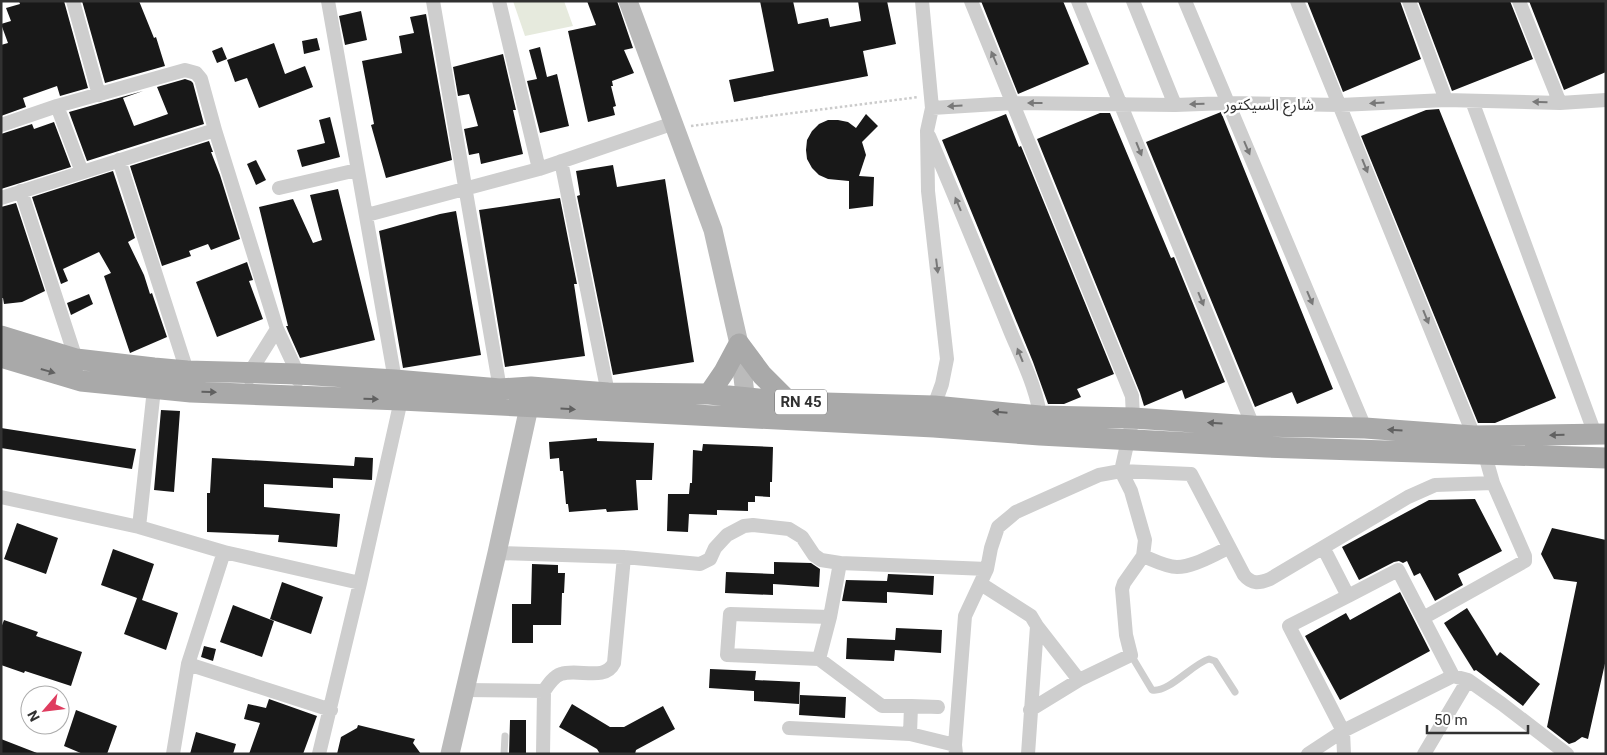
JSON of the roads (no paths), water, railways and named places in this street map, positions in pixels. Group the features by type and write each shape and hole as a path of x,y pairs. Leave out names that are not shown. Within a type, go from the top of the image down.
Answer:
{"main road":[{"name":"RN 45","path":"1,336 76,359 154,368 395,380 500,389 530,397 748,418 934,427 1040,426 1133,418 1253,426 1365,428 1474,436 1600,434"},
{"path":"709,394 724,372 739,344 755,367 789,402"},
{"name":"RN 45","path":"1,357 81,381 154,389 401,400 608,393 709,394 789,402 934,406 1129,440 1266,447 1606,458"}],"street":[{"path":"73,1 100,94"},
{"path":"319,754 401,400 395,380 328,1"},
{"path":"433,1 500,389"},
{"path":"498,1 539,169"},
{"path":"628,1 713,230 739,344 748,418"},
{"path":"922,1 931,102 927,131 928,192 947,358 942,384 934,406 934,427"},
{"path":"971,1 1132,396 1133,418 1121,471 1132,491 1145,540 1143,556 1124,583 1122,589 1126,635 1131,655 1079,680 1030,710"},
{"path":"1078,1 1253,426"},
{"path":"1133,1 1176,105"},
{"path":"1185,1 1365,428"},
{"path":"1298,1 1474,436"},
{"path":"1409,1 1446,100"},
{"path":"1519,1 1560,103"},
{"path":"1,125 57,106 185,70 196,73 201,79 214,130 277,330 298,374 296,396"},
{"name":"شارع السيكتور","path":"931,102 1340,105 1446,100 1560,103 1606,100"},
{"path":"1472,101 1600,434"},
{"path":"57,106 82,172"},
{"path":"367,215 539,169 561,160 674,126"},
{"path":"1,198 214,130"},
{"path":"927,131 1022,359 1036,398 1040,426"},
{"path":"119,160 187,371"},
{"path":"561,160 608,393"},
{"path":"279,188 357,170"},
{"path":"21,191 76,359"},
{"path":"247,394 250,372 277,330"},
{"path":"139,527 154,389"},
{"path":"450,754 497,553 530,397"},
{"path":"1422,618 1525,561 1525,556 1493,483 1485,455"},
{"path":"789,728 910,734 956,749 965,616 987,570 991,548 998,527 1016,512 1090,478 1121,471 1191,474 1244,575 1257,583 1270,579 1324,549 1408,497 1435,485 1493,483"},
{"path":"1,497 139,527 224,552 360,583"},
{"path":"497,553 624,557 700,564 710,559 714,548 727,536 744,526 753,525 789,529 802,537 814,555 821,560 840,563 987,570"},
{"path":"1143,556 1178,567 1229,548"},
{"path":"1324,549 1348,596"},
{"path":"173,754 188,664 224,552"},
{"path":"543,754 544,690 562,674 604,672 611,668 614,663 624,557"},
{"path":"819,659 830,617 840,563"},
{"path":"1344,754 1343,731 1289,626 1398,570 1452,676"},
{"path":"981,584 1031,616 1079,680"},
{"path":"830,617 730,614 727,655 819,659 882,706 938,707"},
{"path":"1028,754 1037,626"},
{"path":"188,664 330,710"},
{"path":"1308,754 1343,731 1452,676 1468,680 1567,754"},
{"path":"1424,754 1468,680"},
{"path":"464,690 544,690"},
{"path":"910,706 910,734"}],"lane":[{"path":"1131,655 1152,690 1168,686 1209,659 1215,661 1235,692"},
{"path":"504,754 505,736"}]}
